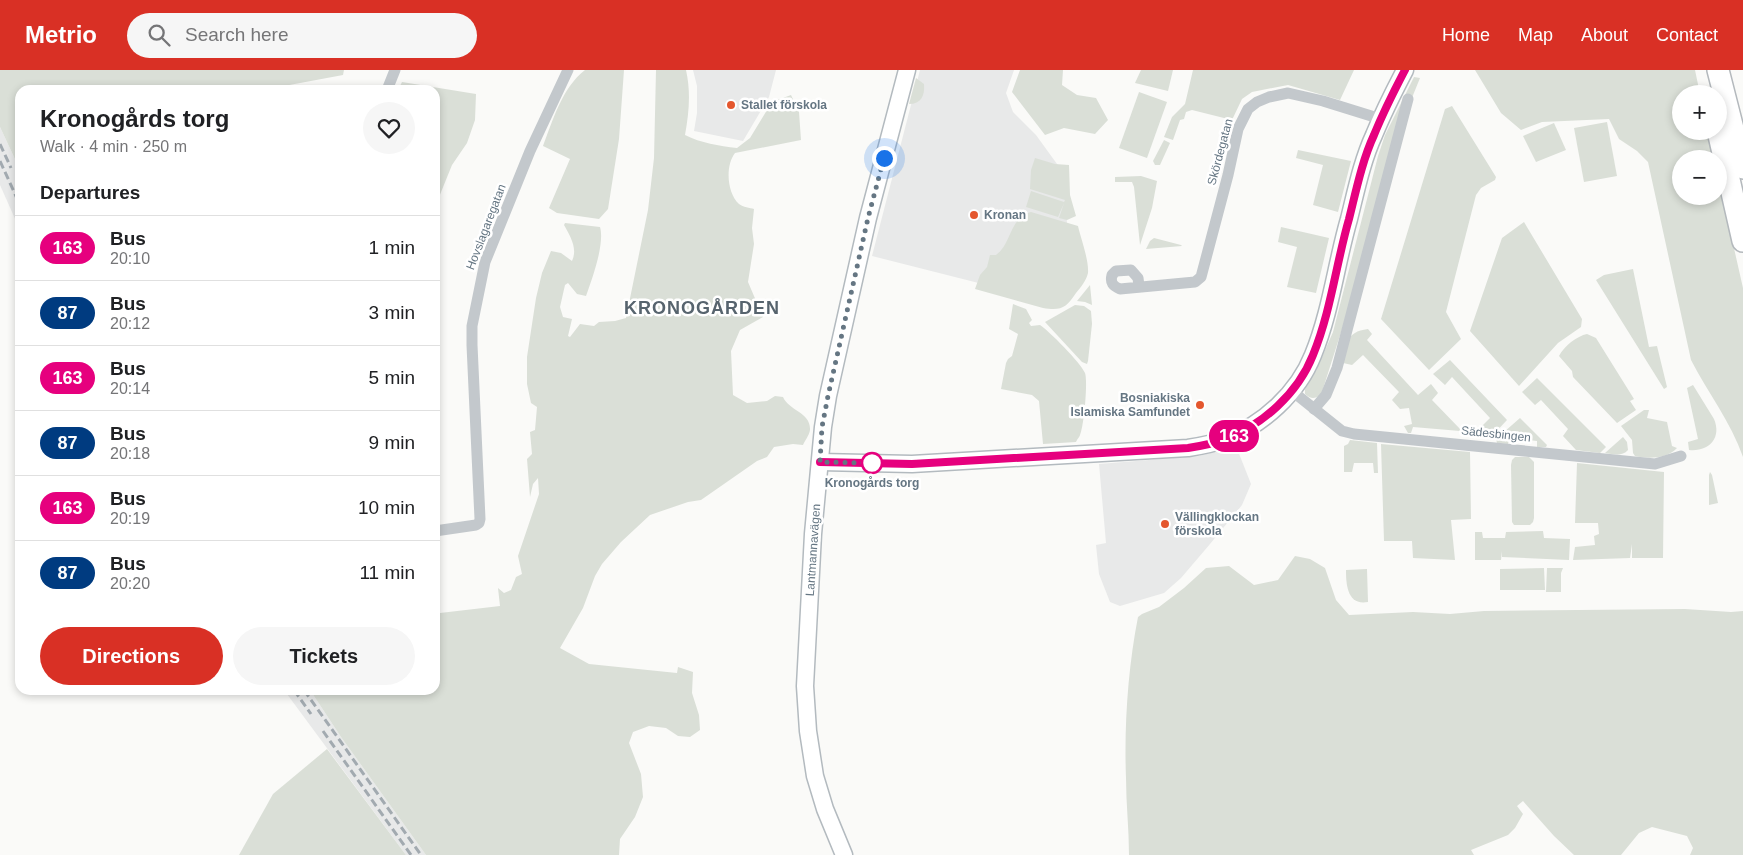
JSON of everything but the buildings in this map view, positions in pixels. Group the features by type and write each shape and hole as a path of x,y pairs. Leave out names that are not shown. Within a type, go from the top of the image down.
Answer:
{"highway":[{"path":"1704,70 1708,85"},
{"path":"1718,70 1743,168"},
{"path":"1720,140 1743,242"}],"street":[{"path":"389,85 395,70"},
{"name":"Hovslagaregatan","path":"440,530 479,523 472,326 480,282 485,262 530,151 568,70"},
{"name":"Lantmannavägen","path":"844,855 828,817 815,776 810,748 805,686 812,555 824,413 868,218 907,70"},
{"path":"820,462 912,464 1188,448 1210,444 1243,431 1278,406 1292,391 1305,371 1316,348 1365,160 1381,119 1405,70"},
{"name":"Skördegatan","path":"1139,286 1195,282 1201,277 1228,175 1238,128 1248,109 1257,102 1288,93 1323,101 1381,119"},
{"path":"1314,409 1326,395 1336,368 1408,99"},
{"name":"Sädesbingen","path":"1292,391 1342,431 1354,434 1655,464 1680,456"}],"shaded area":[{"path":"0,70 344,70 343,75 289,85 15,85 15,159 0,127"},
{"path":"585,70 624,70 619,139 608,209 599,219 557,213 549,208 570,159 543,146 564,95 577,77"},
{"path":"656,70 686,70 689,102 685,135 717,145 737,148 750,138 772,102 791,95 799,112 801,140 735,153 730,165 730,186 735,199 739,204 754,209 752,228 754,244 748,282 763,317 740,330 731,351 733,395 747,403 767,401 775,396 783,397 790,406 807,419 810,430 803,445 793,444 774,447 767,457 757,461 701,500 688,502 650,515 621,542 602,564 595,576 583,608 560,648 589,664 677,673 678,667 693,672 692,693 699,715 700,730 690,737 678,736 666,728 649,726 633,732 629,743 641,774 643,797 635,817 620,839 619,855 426,855 341,737 313,695 440,695 440,613 500,606 498,588 504,593 511,590 516,577 522,574 518,556 539,494 538,478 533,484 530,497 527,459 532,454 530,432 535,430 537,407 531,403 527,384 527,357 536,298 542,273 551,251 561,253 572,261 574,247 564,225 565,223 600,227 601,243 586,296 577,294 568,283 565,285 560,307 563,317 572,319 568,336 570,337 580,324 594,326 599,322 626,318 648,210 654,158"},
{"name":"Stallet förskola","path":"693,70 776,70 769,97 743,141 694,131 697,113 697,86"},
{"name":"Kronan","path":"920,70 1014,70 1006,93 1013,112 1036,135 1065,175 1069,274 1026,295 872,256"},
{"path":"1020,70 1063,70 1062,85 1077,95 1096,98 1108,120 1095,134 1064,128 1045,135 1012,92"},
{"path":"1141,70 1173,70 1168,91 1135,83"},
{"path":"1193,70 1354,70 1340,100 1288,85 1252,92 1242,99 1232,120 1192,110 1186,112 1184,119 1180,120 1173,140 1164,137 1172,117 1185,104"},
{"path":"1475,70 1695,70 1698,85 1672,85 1672,140 1710,140 1712,150 1672,150 1672,205 1724,205 1743,288 1743,457 1726,420 1691,360 1648,162 1637,151 1619,139 1609,119 1542,122 1521,130 1501,113"},
{"path":"1414,77 1420,78 1392,147 1343,326 1321,395 1311,398 1305,394 1305,389 1316,371 1333,332 1378,156 1385,135"},
{"path":"916,78 924,84 923,96 917,103 909,104"},
{"path":"402,82 420,85 400,85"},
{"path":"440,88 476,94 475,120 467,143 452,165 440,195"},
{"path":"1139,92 1167,102 1147,158 1119,148"},
{"path":"1452,106 1496,177 1495,180 1481,188 1476,195 1446,312 1461,339 1429,370 1381,319 1445,109"},
{"path":"1607,122 1617,176 1584,182 1574,128"},
{"path":"1554,123 1566,150 1536,162 1523,136"},
{"path":"0,127 15,159 15,219 0,185"},
{"path":"1164,140 1170,143 1160,165 1155,165 1153,161"},
{"path":"1298,150 1351,161 1338,212 1313,205 1323,165 1296,158"},
{"path":"1035,158 1055,164 1069,165 1070,195 1076,216 1067,220 1059,218 1064,203 1058,217 1026,207 1031,191 1064,202 1065,200 1030,189 1031,170"},
{"path":"1141,176 1157,181 1152,208 1140,245 1134,187 1132,182 1115,182 1115,177"},
{"path":"1031,212 1078,226 1086,256 1088,273 1083,284 1069,302 1059,309 1043,308 975,289 980,275 987,267 990,255 996,255 1001,250 1014,225 1024,215"},
{"path":"1524,222 1582,319 1581,327 1558,343 1519,386 1470,331 1502,238"},
{"path":"1281,227 1329,238 1316,293 1287,287 1297,247 1278,242"},
{"path":"1154,238 1181,245 1182,246 1146,249"},
{"path":"1633,269 1649,347 1657,346 1667,387 1664,389 1596,280 1604,275"},
{"path":"1090,285 1092,305 1077,301"},
{"path":"1013,304 1026,309 1032,320 1029,323 1031,326 1040,325 1045,329 1071,355 1085,373 1084,414 1080,436 1076,442 1043,444 1039,401 1032,395 1001,389 1006,363 1012,356 1018,334 1009,329"},
{"path":"1075,305 1084,306 1091,311 1092,324 1087,364 1082,362 1045,322"},
{"path":"1368,329 1372,334 1367,340 1418,395 1431,384 1438,393 1432,400 1460,431 1413,427 1411,433 1408,433 1404,426 1412,424 1409,408 1400,409 1392,400 1399,392 1363,355 1352,365 1343,363 1348,340 1355,333"},
{"path":"1587,334 1596,338 1634,399 1630,401 1636,410 1617,423 1573,377 1572,371 1559,356 1571,342"},
{"path":"1450,360 1507,420 1492,436 1482,426 1490,418 1452,377 1445,385 1433,374"},
{"path":"1537,378 1606,447 1600,453 1576,450 1563,436 1568,429 1541,400 1535,405 1522,392"},
{"path":"1693,385 1714,419 1716,432 1715,438 1708,446 1702,449 1689,450 1688,442 1698,439 1687,388"},
{"path":"1644,410 1649,410 1647,418 1667,422 1672,446 1677,448 1673,452 1657,457 1635,456 1632,440 1621,426"},
{"path":"1520,418 1547,445 1546,447 1537,447 1537,441 1509,438 1508,444 1497,443 1496,439"},
{"path":"1623,437 1627,442 1628,450 1626,452 1623,454 1605,453"},
{"path":"1350,440 1377,443 1378,473 1374,473 1373,463 1354,463 1352,472 1344,472 1344,446"},
{"path":"1381,444 1470,452 1471,519 1451,520 1455,560 1413,558 1412,541 1384,541"},
{"name":"Vällingklockan förskola","path":"1236,446 1251,484 1242,505 1181,578 1164,593 1120,606 1110,602 1099,574 1096,545 1106,543 1099,464 1199,456"},
{"path":"1515,457 1529,457 1534,462 1534,518 1530,525 1514,525 1512,522 1511,465"},
{"path":"1577,463 1664,472 1663,558 1632,558 1632,544 1630,558 1573,560 1575,547 1595,545 1594,536 1599,534 1598,523 1575,523"},
{"path":"1710,472 1718,503 1709,505 1709,475"},
{"path":"1543,531 1544,538 1570,539 1569,560 1502,557 1502,551 1501,560 1475,560 1475,532 1482,532 1483,538 1505,538 1506,532"},
{"path":"1295,556 1310,559 1325,568 1336,600 1349,615 1413,612 1450,614 1484,611 1685,609 1743,611 1743,855 1690,855 1693,848 1687,836 1652,827 1639,833 1621,855 1574,855 1523,801 1517,806 1523,814 1515,828 1508,835 1471,850 1474,855 1129,855 1126,797 1126,718 1129,676 1138,617 1159,607 1206,568 1229,566 1254,585 1278,580"},
{"path":"1544,568 1545,590 1500,590 1500,569"},
{"path":"1547,568 1563,568 1561,573 1561,592 1546,592"},
{"path":"1367,569 1368,602 1356,601 1349,593 1347,587 1346,570"},
{"path":"288,695 313,695 341,737 426,855 406,855"},
{"path":"327,749 406,855 239,855 273,794"}],"railway":[{"path":"0,144 11,168"},
{"path":"0,161 15,194"},
{"path":"298,695 311,714"},
{"path":"308,695 421,855"},
{"path":"323,731 411,855"}],"bus line":[{"name":"163","path":"820,462 912,464 1188,448 1225,440 1254,425 1278,406 1292,391 1313,355 1329,302 1367,152 1405,70"}],"place":[{"name":"Stallet förskola","path":"731,105"},
{"name":"Kronan","path":"974,215"},
{"name":"Bosniakiska Islamiska Samfundet","path":"1200,405"},
{"name":"Kronogårds torg","path":"872,463"},
{"name":"Vällingklockan förskola","path":"1165,524"}],"district":[{"name":"KRONOGÅRDEN","path":"702,308"}],"route":[{"path":"872,463 820,462 824,413 846,311 884,158"}]}
